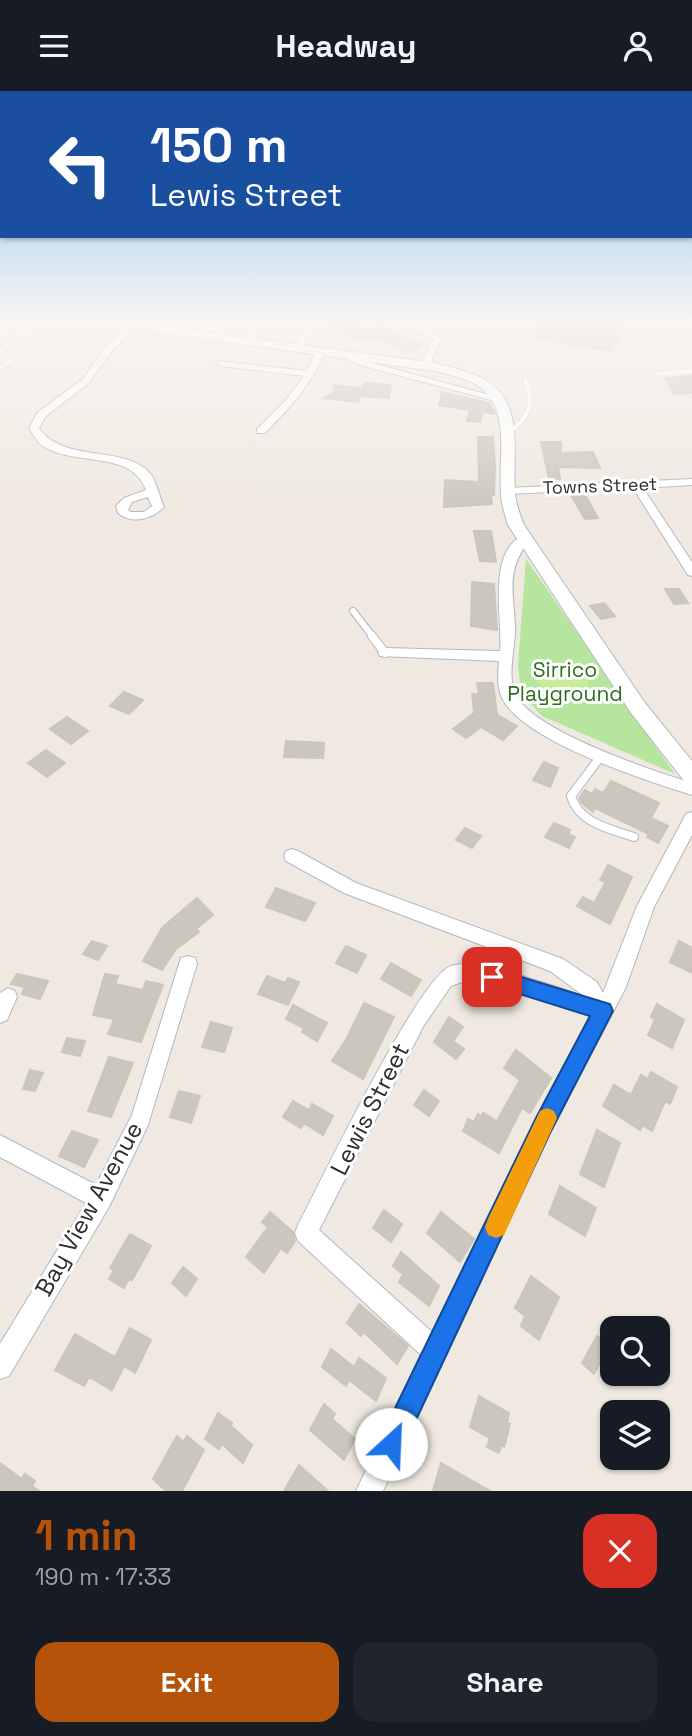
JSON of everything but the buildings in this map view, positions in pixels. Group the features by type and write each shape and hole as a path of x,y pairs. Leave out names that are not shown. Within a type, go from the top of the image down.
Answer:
{"street":[{"path":"83,383 42,414 34,428 41,439 53,446 135,468 147,478 152,492"},
{"path":"261,431 304,383"},
{"path":"439,383 499,399"},
{"path":"479,383 499,399 506,413 509,432 508,491 516,525 638,708 692,776"},
{"name":"Towns Street","path":"508,491 692,482"},
{"path":"636,485 692,572"},
{"path":"524,539 510,555 503,578 509,635 506,688 514,705 540,724 601,756 655,779 692,789"},
{"path":"385,653 506,656"},
{"path":"369,1491 543,1126 619,981 646,906 692,819"},
{"path":"292,856 350,888 556,965 590,988 603,1011"},
{"name":"Bay View Avenue","path":"0,1367 101,1199 141,1118 187,964"},
{"name":"Lewis Street","path":"435,1351 306,1233 417,1018 444,980 465,972 497,978 603,1011"},
{"path":"0,1146 101,1199"}],"lane":[{"path":"509,432 524,422 530,410 531,392 527,383"},
{"path":"353,611 385,653"},
{"path":"601,756 571,796 572,804 580,814 634,837"}],"green space":[{"name":"Sirrico Playground","path":"526,559 675,774 542,716 521,693 518,665"},
{"path":"583,669 590,689 542,691 535,670"}],"slow traffic":[{"path":"496,1227 547,1118"}],"route":[{"path":"391,1444 543,1126 603,1011 492,977"}]}
